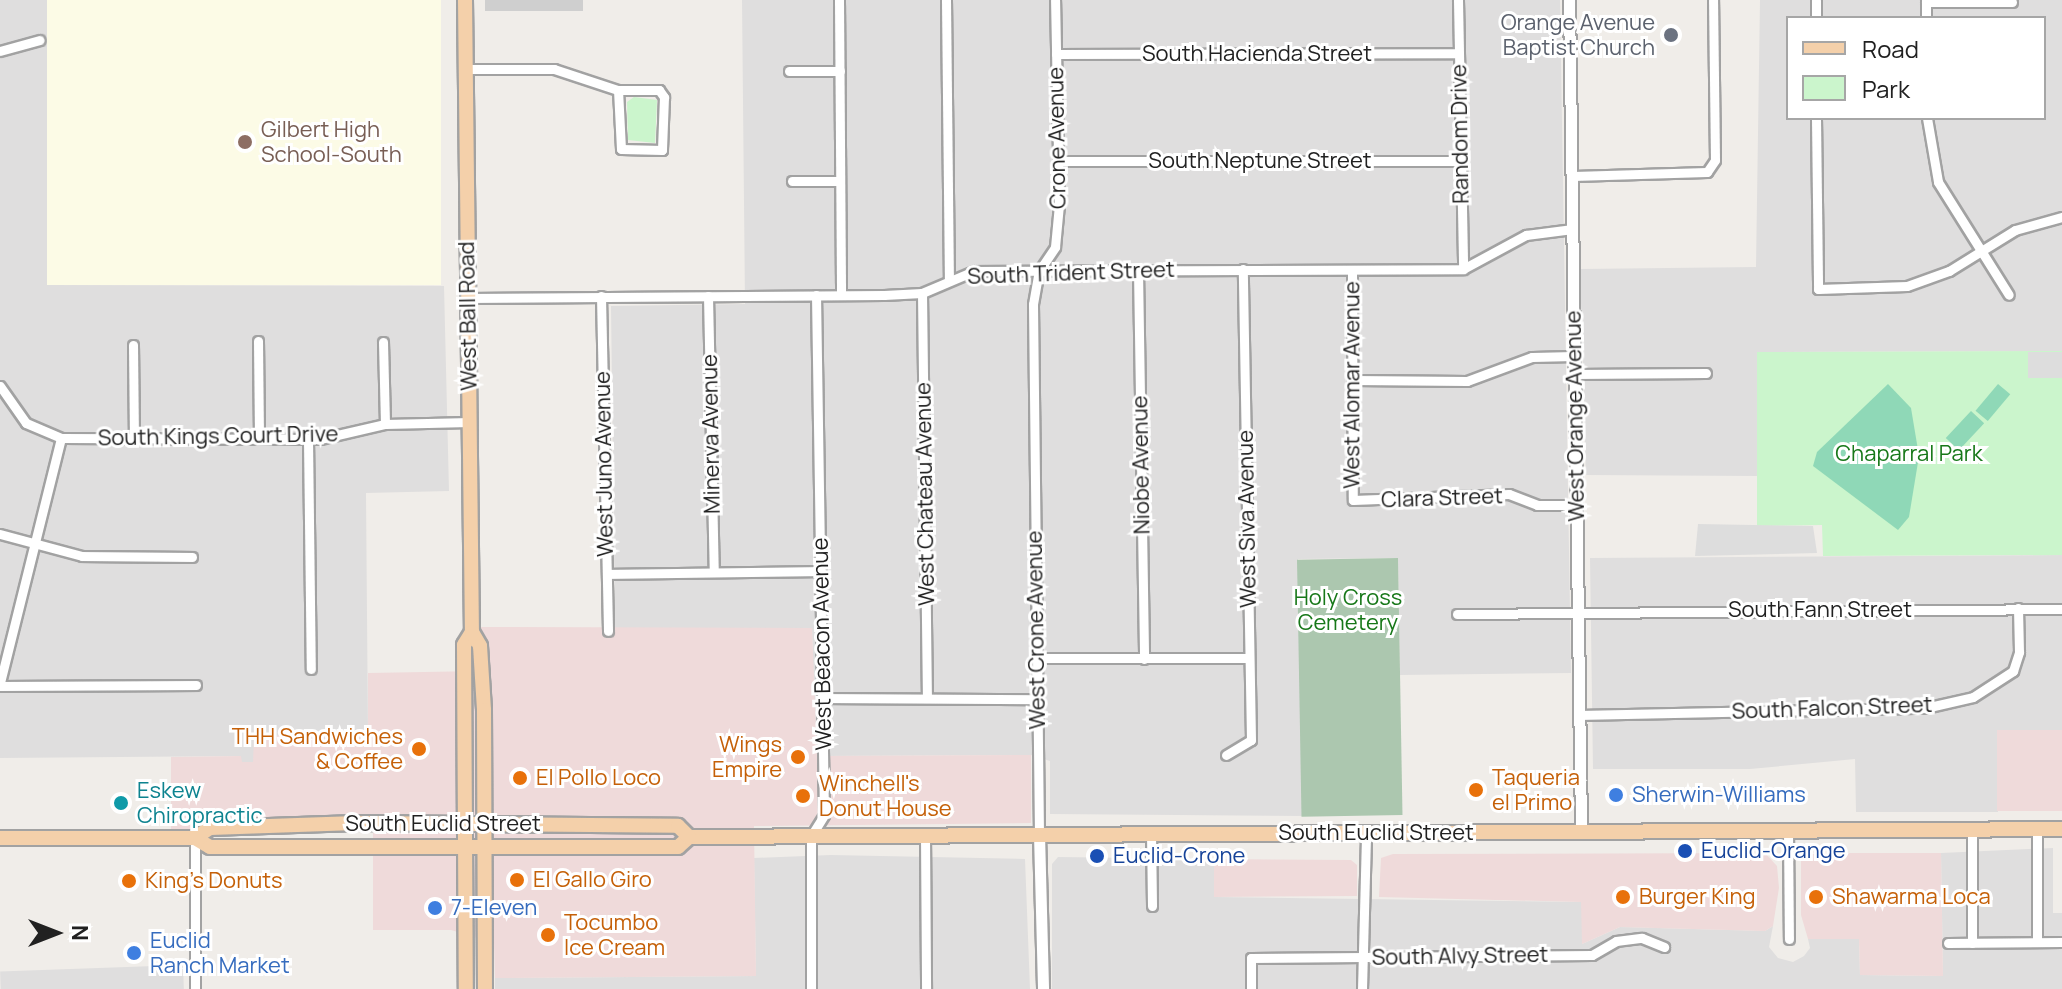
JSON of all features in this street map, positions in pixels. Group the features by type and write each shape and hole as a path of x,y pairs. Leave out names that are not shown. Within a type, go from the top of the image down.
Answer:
{"main road":[{"name":"West Ball Road","path":"465,0 472,632 480,646 485,823 485,989"},
{"name":"West Ball Road","path":"466,989 464,645 472,632"},
{"name":"South Euclid Street","path":"195,838 210,828 464,823 678,826 689,837"},
{"name":"South Euclid Street","path":"0,838 195,838 210,847 678,847 689,837 2062,829"}],"street":[{"path":"839,0 841,295"},
{"path":"946,0 949,278"},
{"name":"Crone Avenue","path":"1039,271 1055,247 1059,161 1055,0"},
{"name":"Random Drive","path":"1458,0 1463,269"},
{"name":"West Orange Avenue","path":"1569,0 1581,832"},
{"path":"1573,176 1707,172 1715,160 1713,0"},
{"path":"1926,1 2012,2"},
{"path":"0,51 40,40"},
{"name":"South Hacienda Street","path":"1056,54 1458,53"},
{"path":"466,69 554,69 618,90 663,93 662,150 621,149 618,90"},
{"path":"789,71 840,71"},
{"path":"1816,120 1818,289 1907,286 1949,271 2015,230 2062,217"},
{"path":"1927,120 1938,182 2009,295"},
{"name":"South Neptune Street","path":"1059,161 1460,161"},
{"path":"792,181 840,181"},
{"name":"South Trident Street","path":"468,298 922,293 949,278 974,271 1463,269 1526,235 1573,229"},
{"name":"West Siva Avenue","path":"1226,755 1251,740 1243,269"},
{"name":"Niobe Avenue","path":"1138,270 1144,659"},
{"name":"West Alomar Avenue","path":"1352,270 1353,500"},
{"name":"West Crone Avenue","path":"1039,271 1033,304 1043,989"},
{"name":"West Chateau Avenue","path":"922,293 927,696"},
{"name":"West Beacon Avenue","path":"811,989 811,836 824,815 816,295"},
{"name":"West Juno Avenue","path":"601,296 608,631"},
{"name":"Minerva Avenue","path":"708,296 714,572"},
{"path":"258,341 259,439"},
{"path":"383,342 385,424"},
{"path":"133,345 134,439"},
{"path":"1353,380 1467,381 1532,357 1574,356"},
{"path":"1575,374 1706,373"},
{"path":"0,386 26,423 61,438 0,684 196,685"},
{"name":"South Kings Court Drive","path":"61,438 308,439 385,424 470,422"},
{"path":"308,439 311,669"},
{"name":"Clara Street","path":"1353,500 1509,494 1537,505 1576,505"},
{"path":"0,534 90,556 192,557"},
{"path":"607,574 821,571"},
{"name":"South Falcon Street","path":"1578,715 1925,708 1973,697 2013,671 2019,652 2018,608"},
{"name":"South Fann Street","path":"1457,614 2062,609"},
{"path":"1036,658 1249,658"},
{"path":"822,698 927,696 1037,699"},
{"path":"2037,830 2037,942"},
{"path":"1972,831 1972,943"},
{"path":"1362,989 1366,832"},
{"path":"1788,832 1789,939"},
{"path":"1151,833 1152,906"},
{"path":"925,835 926,989"},
{"path":"195,838 195,989"},
{"name":"South Alvy Street","path":"1251,989 1251,958 1592,955 1616,941 1642,938 1664,947"},
{"path":"1948,943 2062,942"}],"shaded area":[{"path":"0,0 47,0 49,285 444,286 449,491 366,493 368,735 254,736 254,762 241,762 241,756 0,758"},
{"name":"Gilbert High School-South","path":"47,0 441,0 441,285 47,285"},
{"path":"485,0 583,0 583,11 485,11"},
{"path":"742,0 1560,0 1571,673 1400,675 1398,558 1298,559 1305,816 1050,814 1050,761 1031,755 816,756 812,628 615,628 611,306 745,304"},
{"path":"1760,0 2062,0 2062,351 1757,352 1757,476 1586,475 1580,269 1756,267"},
{"path":"2028,352 2062,352 2062,378 2028,378"},
{"path":"1698,524 1813,526 1817,553 1695,556"},
{"path":"2062,555 2062,730 1997,731 1998,812 1856,812 1855,759 1750,769 1593,769 1590,558"},
{"path":"480,627 812,628 817,756 1031,755 1031,823 754,826 756,976 495,978 494,943 451,930 373,930 373,829 171,831 171,757 241,756 242,762 253,762 254,736 368,735 368,673 480,671"},
{"path":"1997,730 2062,730 2062,811 1997,811"},
{"path":"2053,848 2053,913 2062,913 2062,989 1052,989 1052,864 1058,857 1214,859 1215,897 1582,902 1582,944 1620,927 1765,931 1773,926 1769,947 1778,958 1793,962 1804,956 1810,948 1808,939 1859,939 1860,975 1943,976 1941,853"},
{"path":"1765,853 1777,866 1779,888 1773,926 1765,931 1620,927 1582,944 1581,902 1379,897 1381,858 1393,854"},
{"path":"1801,853 1941,853 1943,976 1860,975 1859,939 1808,939 1801,915"},
{"path":"831,855 1025,859 1030,989 495,989 495,978 756,976 754,858"},
{"path":"1214,859 1351,860 1357,865 1357,896 1214,897"},
{"path":"183,965 184,989 1,989 0,971"}],"green space":[{"path":"634,97 657,100 655,143 628,140 627,102"},
{"name":"Chaparral Park","path":"2062,351 2062,555 1823,556 1822,525 1757,526 1757,352"},
{"path":"1888,384 1911,408 1919,456 1909,517 1898,530 1813,466 1817,452"},
{"path":"1998,384 2010,394 1988,421 1976,411"},
{"path":"1971,411 1984,423 1959,450 1946,438"},
{"name":"Holy Cross Cemetery","path":"1398,558 1402,815 1302,817 1297,560"}],"place":[{"name":"Orange Avenue Baptist Church","path":"1671,35"},
{"name":"Gilbert High School-South","path":"245,142"},
{"name":"THH Sandwiches & Coffee","path":"419,749"},
{"name":"Wings Empire","path":"798,757"},
{"name":"El Pollo Loco","path":"520,778"},
{"name":"Taqueria el Primo","path":"1476,790"},
{"name":"Sherwin-Williams","path":"1616,795"},
{"name":"Winchell's Donut House","path":"803,796"},
{"name":"Eskew Chiropractic","path":"121,803"},
{"name":"Euclid-Orange","path":"1685,851"},
{"name":"Euclid-Crone","path":"1097,856"},
{"name":"El Gallo Giro","path":"517,880"},
{"name":"King's Donuts","path":"129,881"},
{"name":"Burger King","path":"1623,897"},
{"name":"Shawarma Loca","path":"1816,897"},
{"name":"7-Eleven","path":"435,908"},
{"name":"Tocumbo Ice Cream","path":"548,935"},
{"name":"Euclid Ranch Market","path":"134,953"}]}
